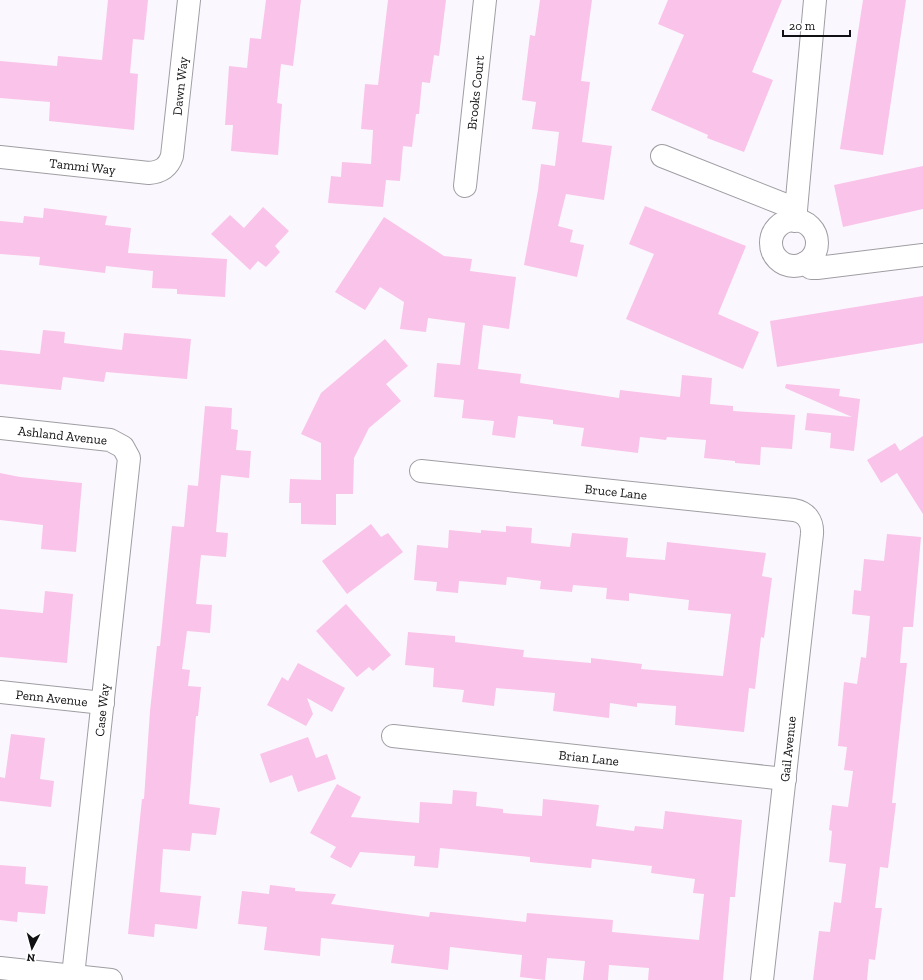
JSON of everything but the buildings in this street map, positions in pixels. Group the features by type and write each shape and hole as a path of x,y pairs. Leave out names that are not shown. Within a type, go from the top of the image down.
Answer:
{"street":[{"name":"Dawn Way","path":"164,170 169,164 172,156 189,0"},
{"name":"Brooks Court","path":"465,186 485,0"},
{"path":"796,215 815,0"},
{"path":"662,156 796,215 809,226 817,238 815,253 806,263 799,266 784,264 774,253 772,246 772,238 775,231 796,215"},
{"name":"Tammi Way","path":"0,157 149,173 164,170"},
{"path":"806,263 811,268 817,268 923,255"},
{"name":"Ashland Avenue","path":"0,428 104,439 123,447"},
{"name":"Case Way","path":"74,976 130,463 128,454 123,447"},
{"name":"Bruce Lane","path":"421,470 794,510 802,513 808,518"},
{"name":"Gail Avenue","path":"762,980 812,534 808,518"},
{"name":"Penn Avenue","path":"0,692 103,703"},
{"name":"Brian Lane","path":"393,736 785,779"},
{"path":"0,968 111,980"}]}
